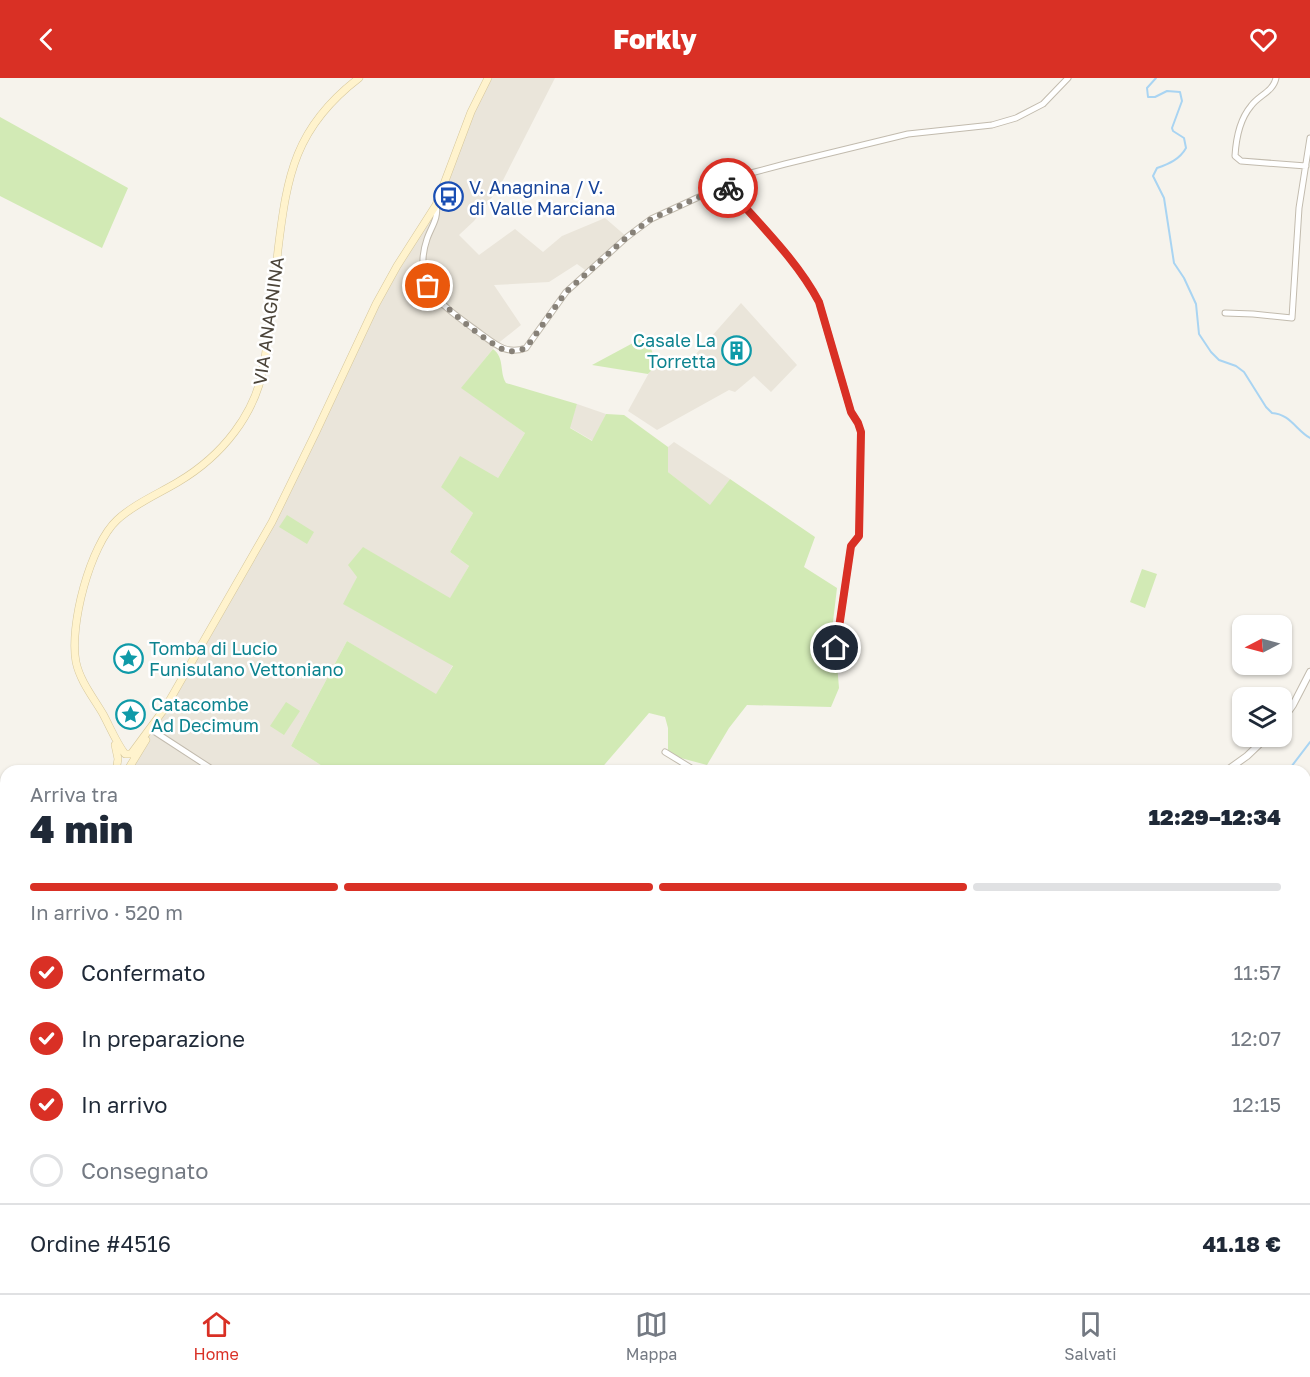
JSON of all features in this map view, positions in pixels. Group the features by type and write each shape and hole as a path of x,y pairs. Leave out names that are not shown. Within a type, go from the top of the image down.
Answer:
{"main road":[{"name":"VIA ANAGNINA","path":"165,708 130,755 124,754 80,674 75,649 75,631 96,550 109,529 125,513 207,462 248,412 260,387 283,205 291,170 306,137 319,116 359,78"},
{"name":"VIA ANAGNINA","path":"131,765 275,516 382,292 436,205 471,112 488,78"},
{"name":"VIA ANAGNINA","path":"107,723 118,755 117,765"}],"street":[{"path":"436,205 436,217 426,241 423,260 430,291 441,303 496,345 507,351 518,351 526,348 566,292 627,237 651,219 751,173 908,134 992,125 1016,118 1043,104 1068,78"},
{"path":"1276,78 1274,86 1257,99 1243,118 1235,156 1241,161 1306,166"},
{"path":"1225,314 1292,318 1299,208 1310,138"},
{"path":"725,185 813,290 819,302 851,412 861,432 859,536 851,546 836,648"},
{"path":"1292,706 1310,672"},
{"path":"152,730 206,765"},
{"path":"1233,765 1255,747"},
{"path":"665,752 686,765"}],"shaded area":[{"path":"489,78 555,78 499,188 474,221 459,235 479,255 515,229 543,252 562,236 605,218 627,237 588,272 577,264 549,282 494,285 521,325 496,345 462,388 525,433 498,478 441,486 473,513 450,552 469,566 450,599 364,548 357,577 344,604 453,665 436,695 347,641 291,746 321,765 130,765 259,545 382,292 428,219"},
{"path":"741,303 797,365 771,392 754,376 735,392 729,390 657,430 628,411 650,371 657,364 681,371"},
{"path":"577,404 606,414 593,441 569,427"},
{"path":"674,442 730,479 710,506 668,472 668,447"}],"green space":[{"path":"0,117 128,188 102,248 0,196"},
{"path":"646,336 657,364 648,374 592,365"},
{"path":"493,349 501,361 506,383 577,404 570,428 592,441 606,414 624,415 668,447 668,472 710,505 730,479 815,537 804,567 837,588 830,647 836,652 839,688 831,707 747,705 729,728 707,765 677,757 668,750 668,728 665,717 649,713 604,765 321,765 291,746 347,641 436,694 453,666 343,604 357,577 348,565 363,547 450,598 469,566 450,552 473,513 441,487 460,456 498,478 525,433 461,388"},
{"path":"287,515 314,532 307,544 279,527"},
{"path":"1142,569 1157,574 1145,608 1130,602"},
{"path":"286,702 300,711 284,735 270,726"}],"waterway":[{"path":"1156,78 1147,88 1148,97 1155,97 1167,91 1180,92 1182,101 1172,128 1184,138 1186,148 1174,161 1157,168 1153,176 1164,198 1174,263 1196,304 1199,334 1219,360 1236,366 1244,372 1272,413 1284,416 1310,438"},
{"path":"1293,765 1310,742"}],"way so far":[{"path":"428,286 441,303 496,345 507,351 518,351 526,348 566,292 627,237 651,219 725,185 728,188"}],"place":[{"name":"V. Anagnina / V. di Valle Marciana","path":"448,197"},
{"name":"Casale La Torretta","path":"737,350"},
{"name":"Tomba di Lucio Funisulano Vettoniano","path":"128,658"},
{"name":"Catacombe Ad Decimum","path":"130,714"}],"route":[{"path":"728,188 813,290 819,302 851,412 861,432 859,536 851,546 836,648"}]}
